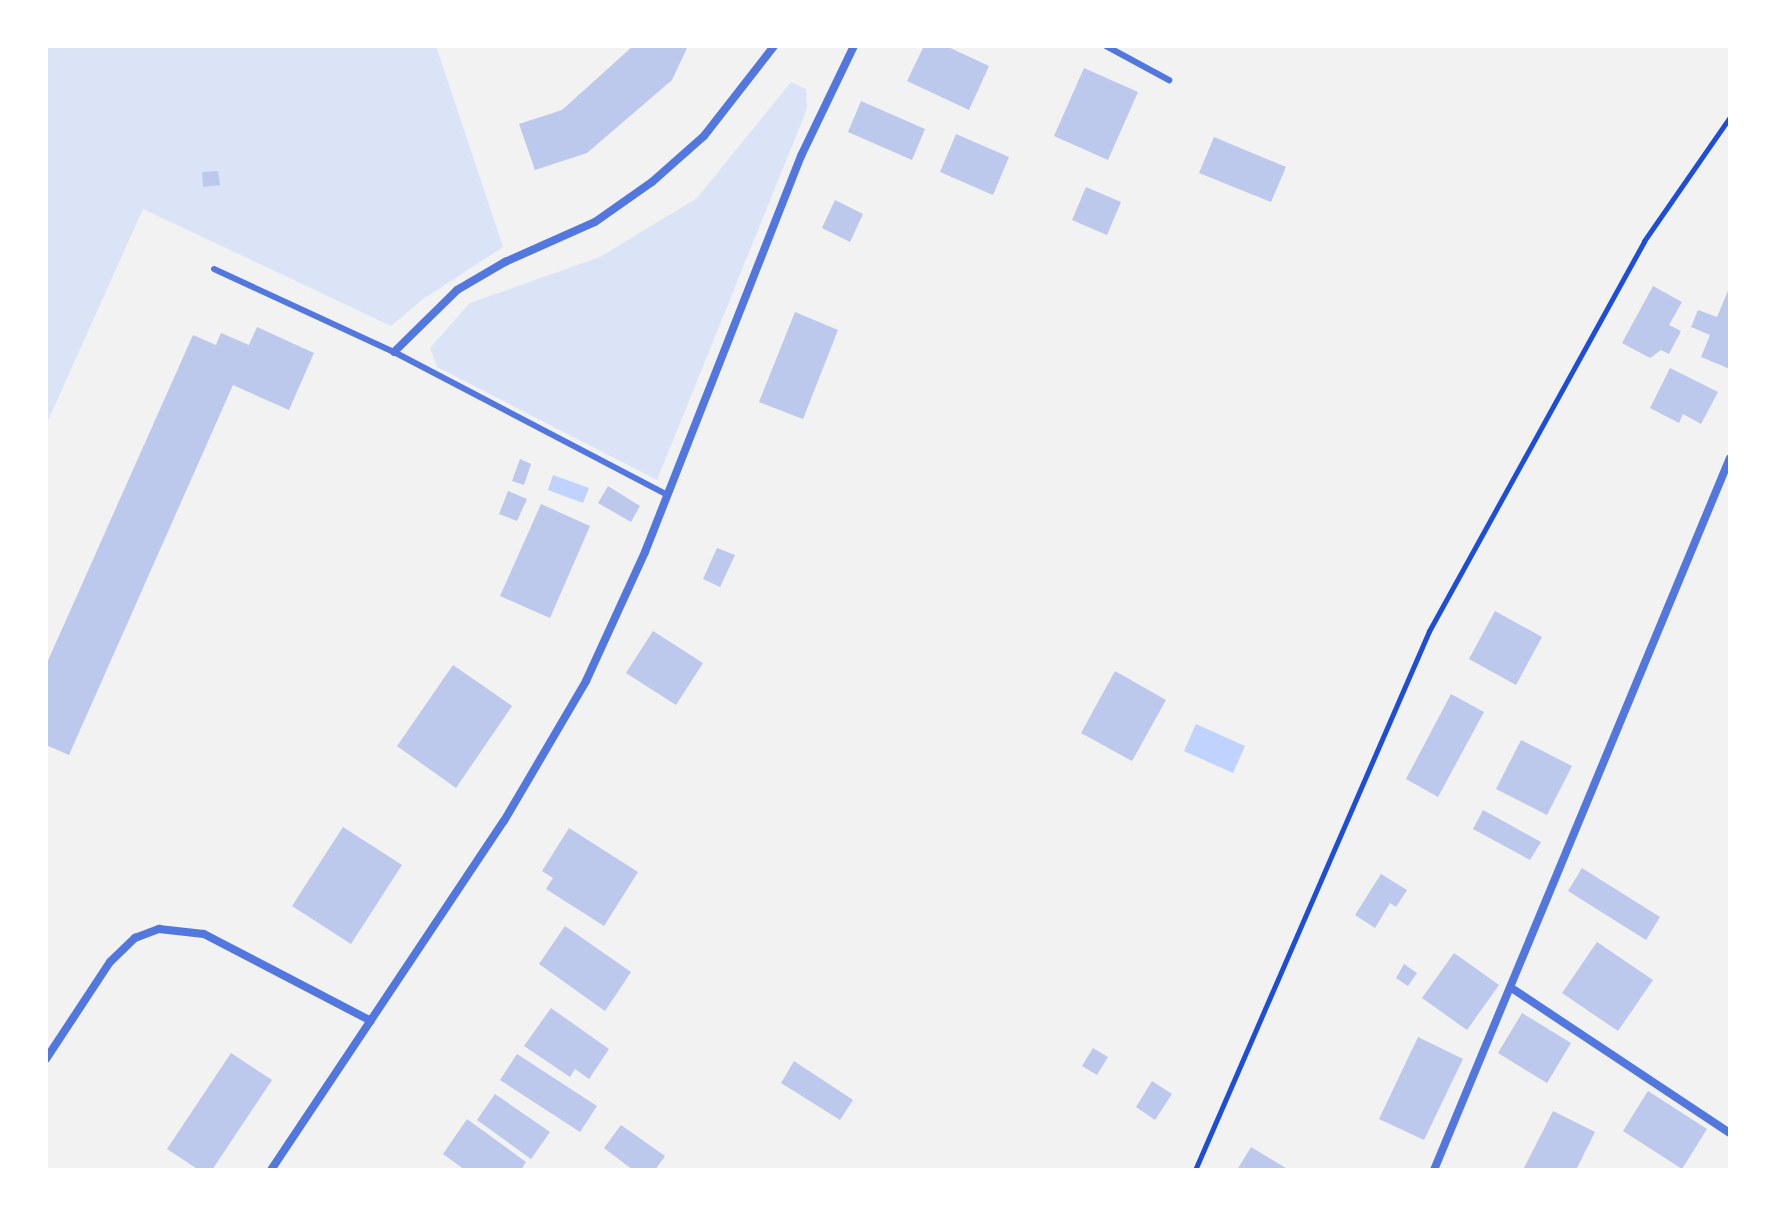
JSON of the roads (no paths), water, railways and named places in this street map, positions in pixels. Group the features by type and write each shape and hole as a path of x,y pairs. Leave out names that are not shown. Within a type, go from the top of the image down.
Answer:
{"street":[{"path":"394,352 432,310 479,275 595,222 652,182 704,136 774,46"},
{"path":"271,1170 567,719 625,602 793,177 854,46"},
{"path":"1434,1170 1513,989 1730,458"},
{"path":"46,1059 110,962 135,938 159,929 189,929 213,938 371,1021"},
{"path":"1513,989 1730,1133"}],"lane":[{"path":"1106,46 1169,80"},
{"path":"214,269 394,352 668,495"}],"water":[{"path":"553,475 589,488 583,503 548,490"},
{"path":"1196,724 1245,746 1233,773 1184,751"}]}
